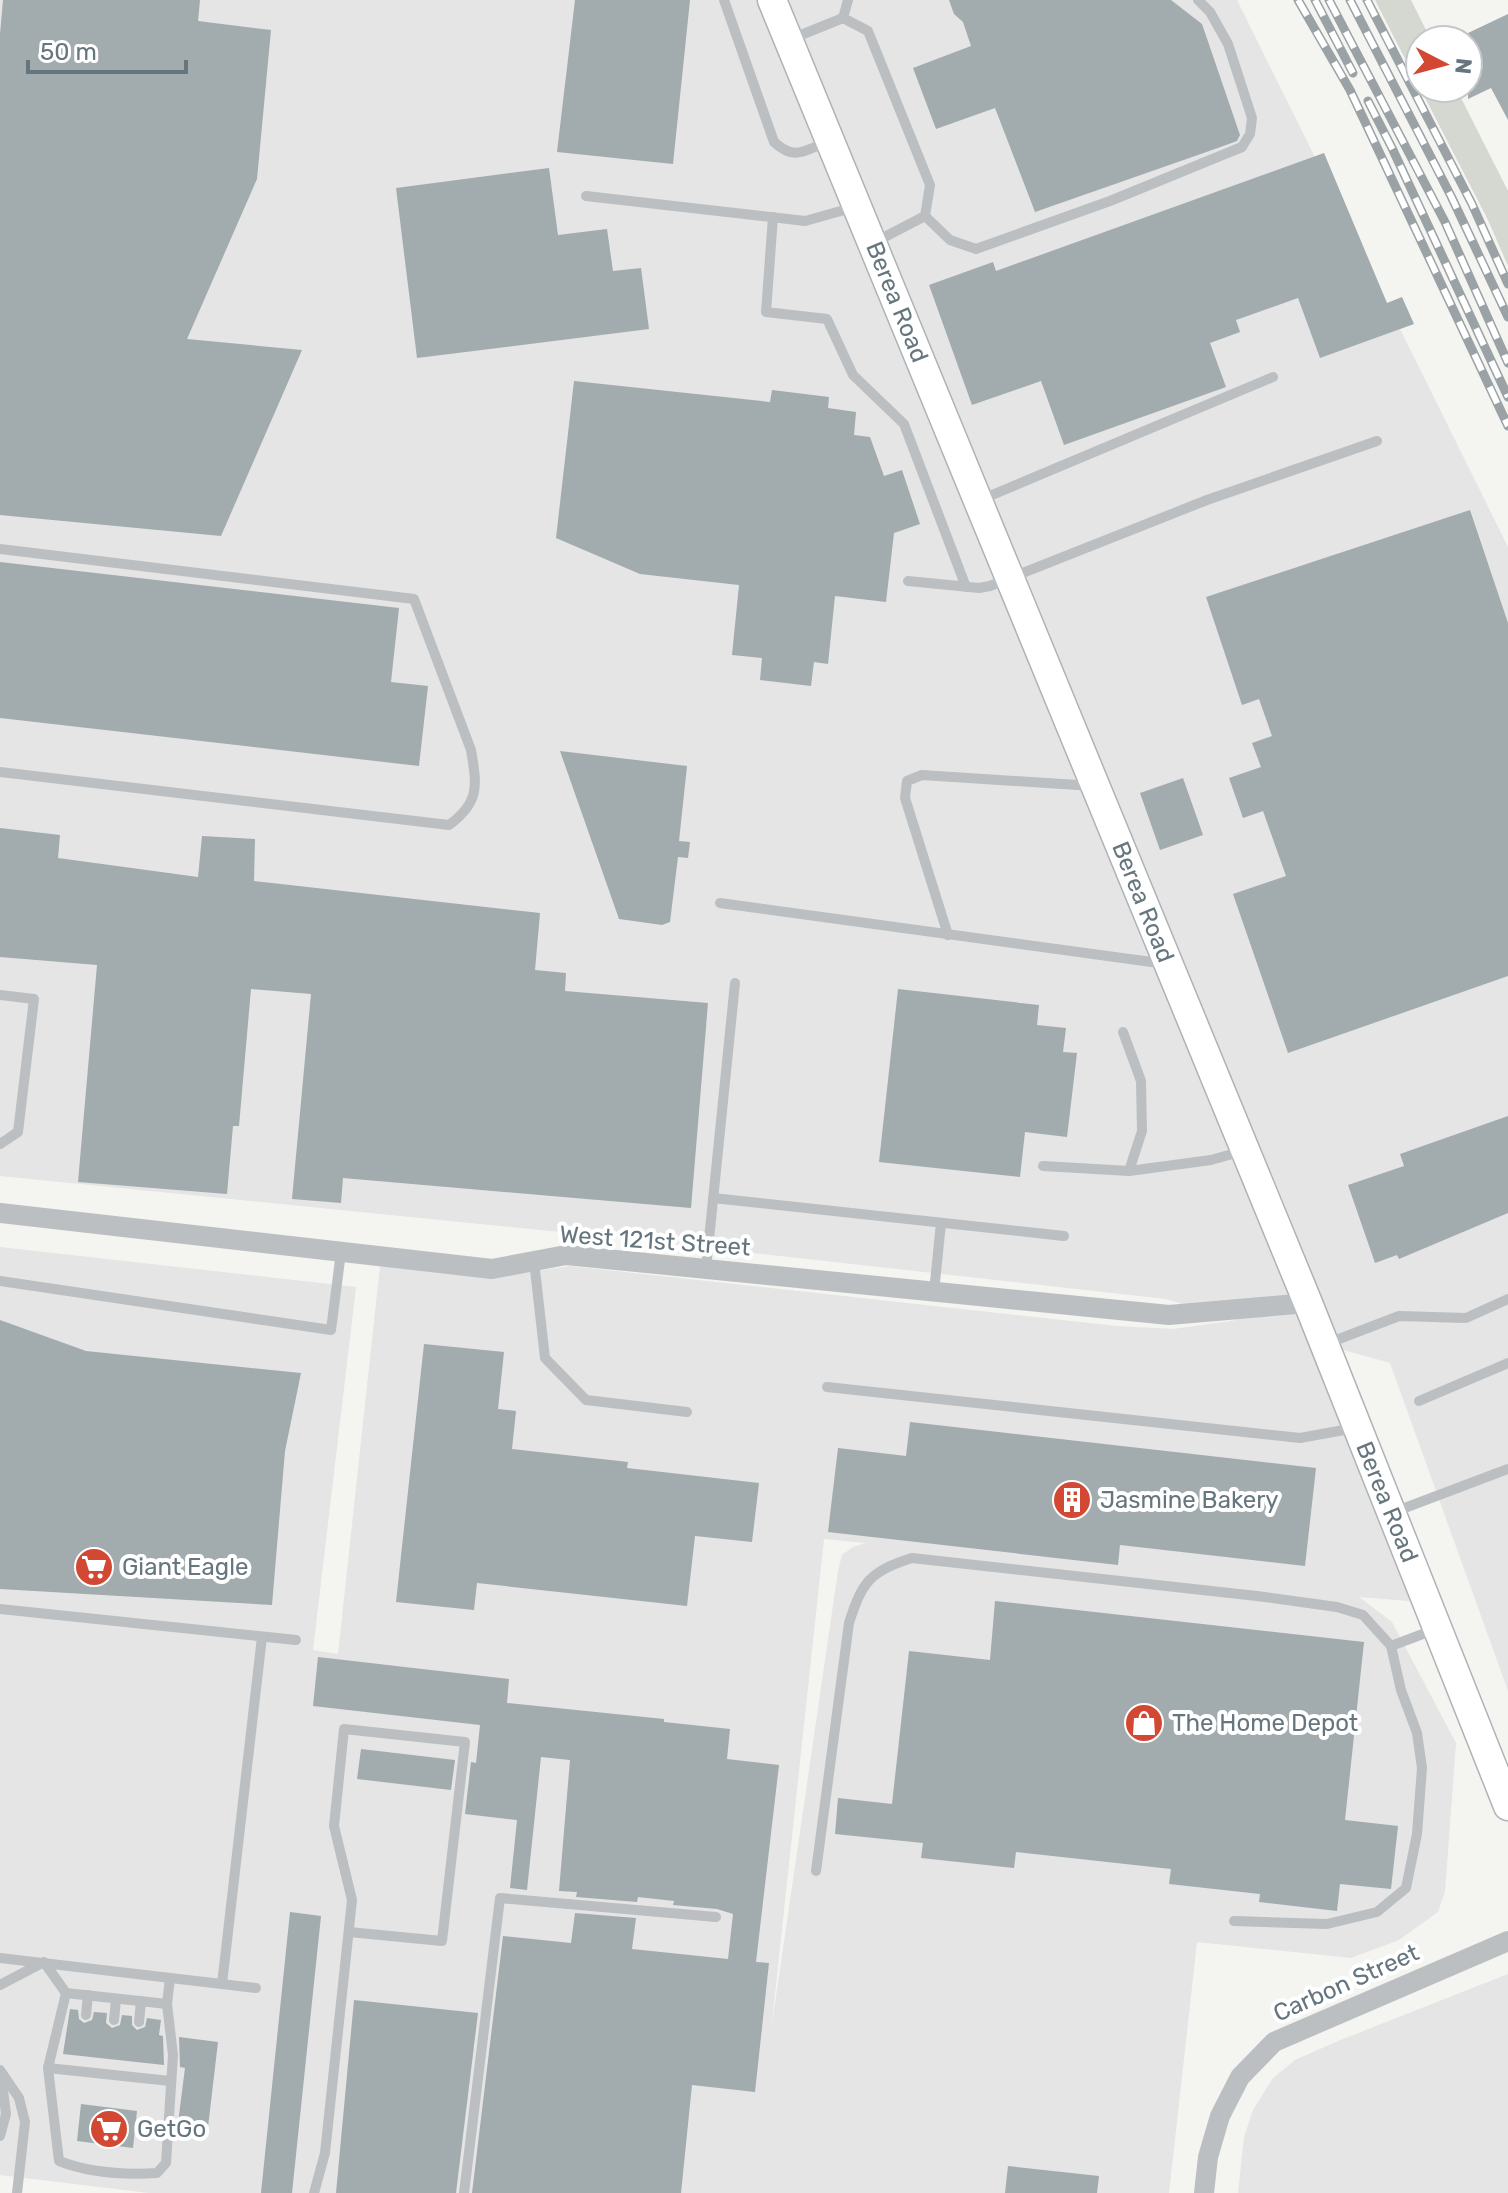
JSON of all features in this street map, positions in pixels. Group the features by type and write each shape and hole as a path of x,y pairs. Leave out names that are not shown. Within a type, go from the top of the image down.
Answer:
{"main road":[{"name":"Berea Road","path":"772,0 1308,1303 1508,1806"}],"street":[{"name":"West 121st Street","path":"0,1213 492,1269 566,1255 1169,1315 1308,1303"},
{"name":"Carbon Street","path":"1204,2193 1208,2157 1220,2116 1240,2077 1274,2042 1508,1941"}],"lane":[{"path":"724,0 774,142 786,153 797,154 830,141"},
{"path":"843,18 848,0"},
{"path":"925,216 950,240 976,249 1110,201 1242,147 1250,134 1252,118 1228,44 1210,12 1198,0"},
{"path":"789,40 843,18 868,31 930,185 925,216"},
{"path":"586,196 805,221 857,206"},
{"path":"872,243 925,216"},
{"path":"773,217 766,312 827,319 853,375 904,424 966,587"},
{"path":"978,501 1273,377"},
{"path":"908,581 966,587 990,586 1207,500 1377,441"},
{"path":"0,549 414,599 471,750 475,774 474,796 467,812 449,825 0,772"},
{"path":"948,935 905,798 907,781 922,775 1095,786"},
{"path":"720,903 1168,964"},
{"path":"706,1269 735,983"},
{"path":"0,995 34,999 18,1132 0,1144"},
{"path":"1123,1032 1141,1081 1142,1131 1129,1171"},
{"path":"1043,1166 1129,1171 1211,1160 1245,1151"},
{"path":"713,1198 1064,1236"},
{"path":"934,1292 941,1223"},
{"path":"0,1281 331,1330 341,1252"},
{"path":"534,1261 545,1358 586,1400 687,1412"},
{"path":"1324,1344 1399,1316 1466,1318 1508,1299"},
{"path":"1419,1401 1508,1363"},
{"path":"827,1387 1300,1438 1357,1427"},
{"path":"1392,1513 1508,1469"},
{"path":"816,1871 849,1623 860,1590 890,1565 912,1558 1337,1607 1363,1615 1391,1646 1401,1690 1417,1733 1422,1768 1417,1834 1406,1888 1377,1912 1327,1924 1234,1921"},
{"path":"0,1609 296,1640"},
{"path":"1391,1646 1437,1629"},
{"path":"222,1984 262,1637"},
{"path":"314,2193 325,2153 352,1900 334,1826 344,1729 465,1742 442,1941 349,1932"},
{"path":"464,2193 500,1898 716,1917"},
{"path":"0,1958 256,1988"},
{"path":"44,1962 66,1993 48,2068 59,2161 88,2169 157,2173 166,2163 173,2055 167,2004 170,1978"},
{"path":"0,1985 44,1962"},
{"path":"66,1993 167,2004"},
{"path":"86,2015 88,1995"},
{"path":"114,2020 116,1999"},
{"path":"139,2022 141,2001"},
{"path":"80,2071 81,2057"},
{"path":"132,2077 134,2064"},
{"path":"48,2068 80,2071 108,2068 132,2077 170,2081"},
{"path":"0,2071 6,2114 0,2136"},
{"path":"0,2071 19,2098 25,2122 17,2193"}],"shaded area":[{"path":"0,0 1237,0 1508,547 1508,1691 1390,1363 1319,1343 1422,1602 1359,1597 1392,1622 1456,1743 1445,1891 1438,1912 1399,1940 1351,1958 1197,1942 1169,2193 149,2193 0,2175 0,1247 356,1287 313,1650 338,1654 380,1266 490,1278 570,1266 1117,1326 1173,1329 1237,1320 1166,1299 601,1236 0,1176","holes":["824,1539 866,1543 842,1555 838,1571 771,2031"]},
{"path":"1375,0 1411,0 1423,24 1404,24 1404,57"},
{"path":"1428,104 1464,104 1508,191 1508,266"},
{"path":"1508,1974 1508,2193 1238,2193 1244,2137 1253,2110 1273,2078 1295,2060"}],"building":[{"path":"3,0 200,0 198,21 271,30 257,179 187,339 302,350 221,536 0,515 0,34"},
{"path":"575,0 690,0 673,164 557,152"},
{"path":"949,0 1171,0 1202,24 1240,135 1237,141 1035,212 995,108 936,129 913,68 971,46 963,22 954,14"},
{"path":"1508,14 1508,120 1491,88 1484,91 1484,25"},
{"path":"1324,153 1387,303 1402,297 1414,324 1320,358 1298,298 1236,320 1240,332 1210,343 1226,387 1064,445 1041,381 972,405 929,285 993,262 996,271"},
{"path":"549,168 558,235 607,229 613,271 641,268 649,329 417,358 396,188"},
{"path":"574,381 770,402 772,390 829,397 828,408 856,412 854,435 870,437 884,476 902,470 920,524 894,533 886,602 835,596 828,664 814,662 811,686 760,680 762,658 732,655 739,585 640,574 556,538"},
{"path":"1470,510 1508,623 1508,976 1288,1053 1233,894 1286,876 1263,811 1243,818 1229,778 1261,767 1252,743 1272,736 1259,699 1242,705 1206,597"},
{"path":"0,562 399,608 391,682 428,686 419,766 0,718"},
{"path":"560,751 687,766 679,841 690,842 688,858 678,857 670,922 662,925 619,919"},
{"path":"1183,778 1203,835 1160,850 1140,793"},
{"path":"0,828 60,835 58,858 198,877 202,836 255,839 254,881 540,913 535,970 566,973 565,991 708,1003 691,1208 343,1178 341,1203 292,1199 311,994 251,989 239,1126 233,1126 227,1194 78,1182 97,965 0,957"},
{"path":"898,989 1039,1005 1037,1025 1066,1028 1063,1052 1077,1053 1067,1137 1025,1132 1020,1177 879,1162"},
{"path":"1508,1116 1508,1213 1399,1259 1397,1255 1375,1263 1348,1185 1404,1166 1400,1154"},
{"path":"0,1320 86,1351 301,1373 285,1451 272,1605 0,1589"},
{"path":"424,1344 504,1352 498,1409 516,1411 512,1449 628,1462 627,1468 759,1483 752,1542 695,1536 687,1606 477,1583 474,1610 396,1602"},
{"name":"Jasmine Bakery","path":"910,1422 1316,1468 1305,1566 1120,1545 1118,1565 828,1532 838,1448 906,1456"},
{"name":"The Home Depot","path":"995,1601 1364,1642 1345,1820 1398,1826 1391,1889 1340,1884 1337,1911 1259,1902 1260,1894 1169,1884 1171,1869 1016,1852 1014,1868 921,1858 923,1843 835,1834 838,1798 892,1804 909,1651 990,1660"},
{"path":"318,1657 509,1679 507,1703 730,1729 727,1759 779,1765 756,1962 769,1963 755,2092 692,2085 681,2193 472,2193 503,1936 571,1943 575,1913 636,1918 632,1949 728,1959 733,1914 717,1909 673,1905 674,1901 638,1897 637,1902 576,1897 577,1892 559,1891 570,1760 541,1757 527,1890 510,1888 517,1820 465,1814 471,1762 476,1763 480,1725 313,1706"},
{"path":"361,1749 455,1760 451,1790 357,1779"},
{"path":"290,1912 321,1916 292,2193 261,2193"},
{"path":"354,2000 478,2013 456,2193 336,2193"},
{"path":"70,2009 78,2010 79,2019 84,2023 92,2020 94,2012 107,2013 106,2023 112,2028 120,2025 122,2015 132,2016 132,2025 137,2030 145,2027 147,2018 161,2020 159,2035 163,2036 164,2065 63,2054"},
{"path":"179,2037 218,2042 208,2127 178,2123 185,2068 180,2067"},
{"path":"81,2104 137,2111 133,2148 77,2141"},
{"path":"1008,2166 1099,2176 1097,2193 1005,2193"}],"railway":[{"path":"1298,0 1350,90 1508,426"},
{"path":"1315,0 1353,73"},
{"path":"1329,0 1445,222 1508,363"},
{"path":"1350,0 1451,196 1508,317"},
{"path":"1367,0 1472,204 1508,284"},
{"path":"1368,101 1508,397"}],"place":[{"name":"Jasmine Bakery","path":"1072,1500"},
{"name":"Giant Eagle","path":"94,1567"},
{"name":"The Home Depot","path":"1144,1723"},
{"name":"GetGo","path":"109,2129"}]}
